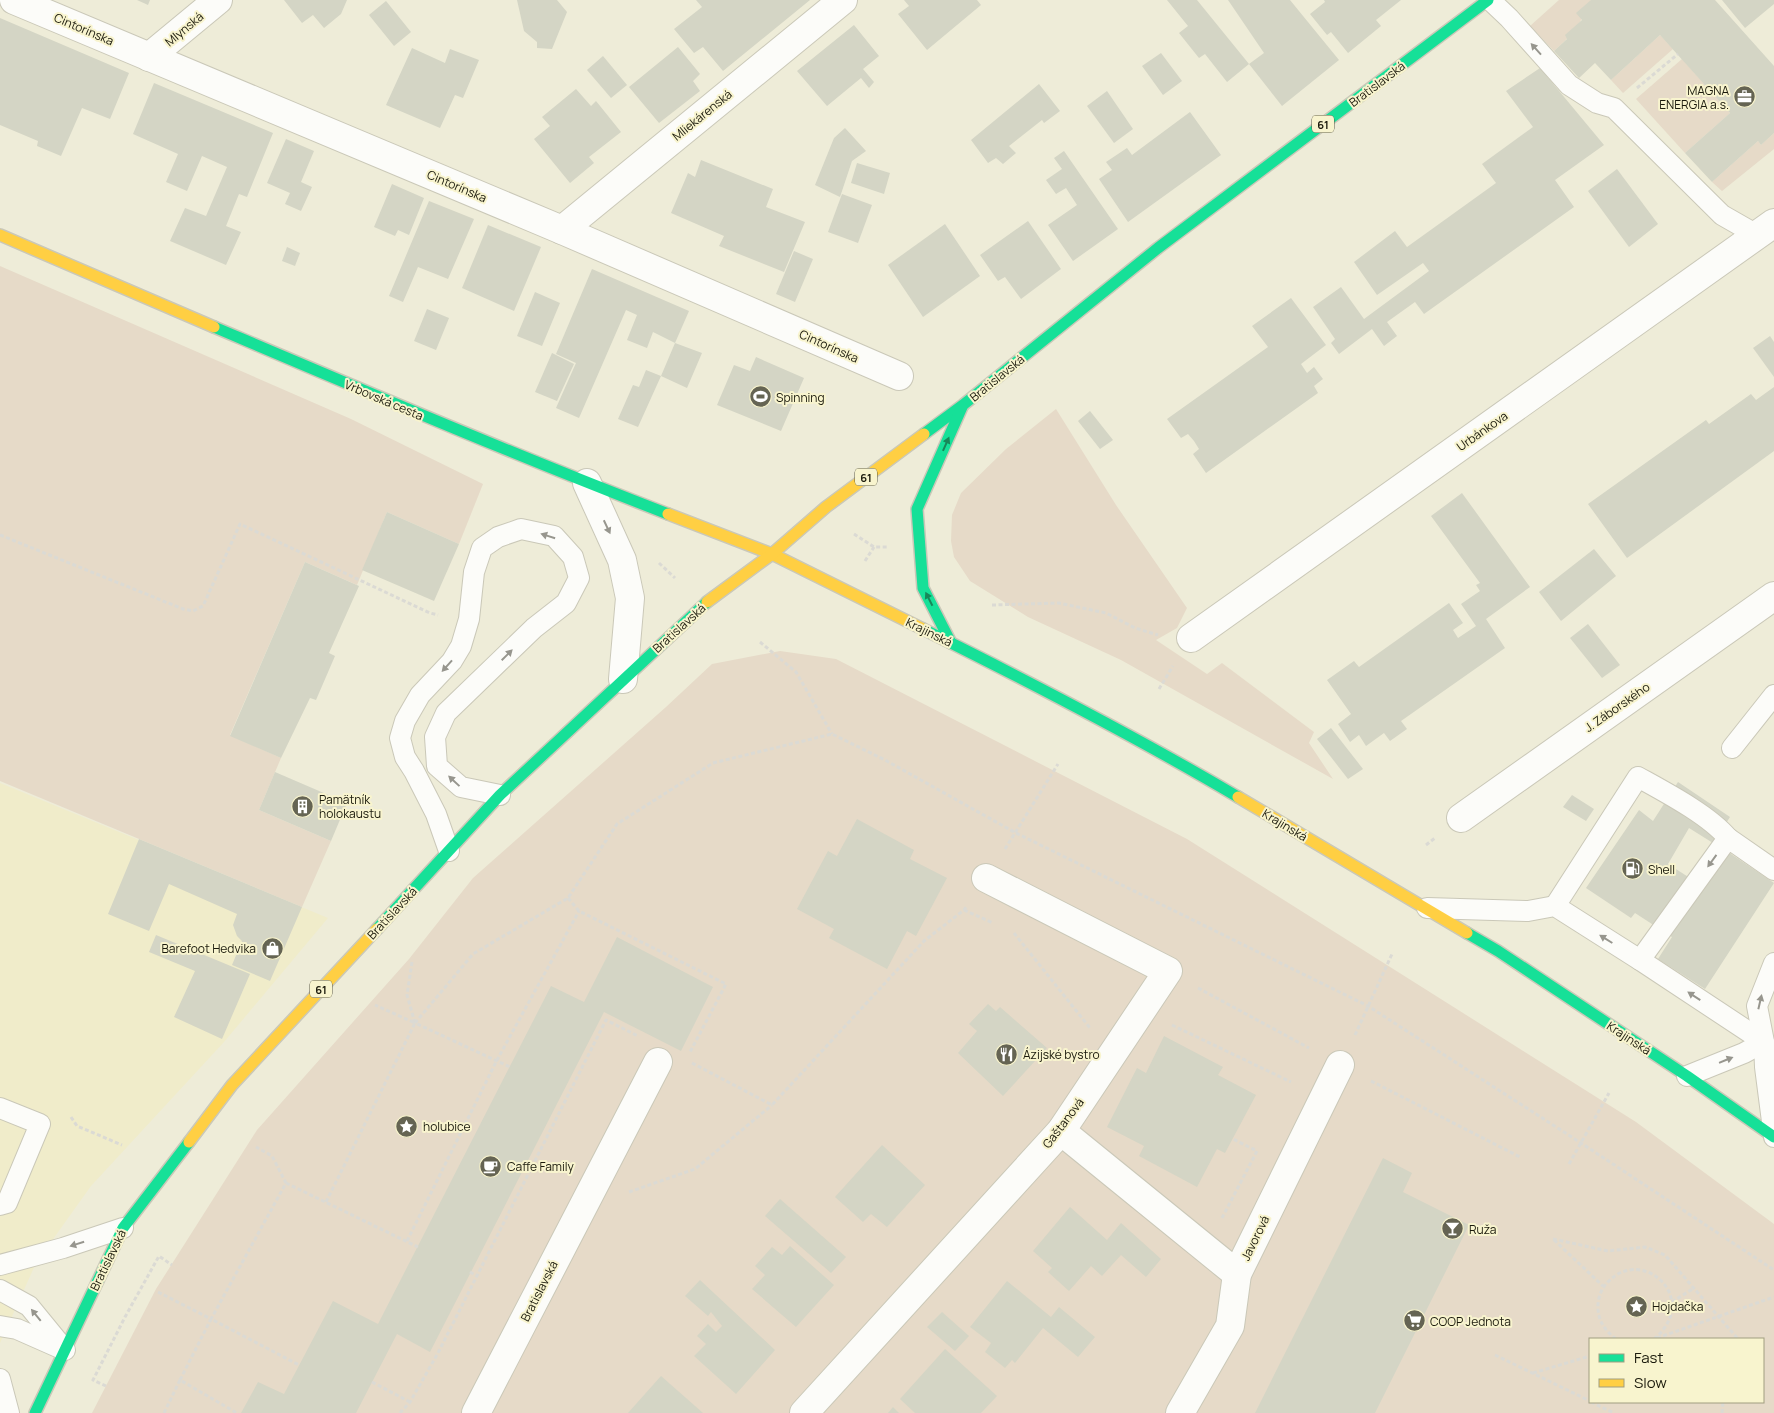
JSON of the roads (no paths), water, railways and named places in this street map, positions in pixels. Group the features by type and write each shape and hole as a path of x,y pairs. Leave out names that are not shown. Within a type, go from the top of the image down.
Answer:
{"main road":[{"name":"Bratislavská","path":"35,1413 123,1228 232,1084 500,794 702,606 772,554 826,507 963,405 1158,248 1489,0"},
{"name":"Vrbovská cesta","path":"0,235 335,379 587,483 772,554"},
{"path":"951,642 923,588 917,509 963,405"},
{"name":"Krajinská","path":"772,554 1040,687 1181,763 1498,951 1688,1076 1774,1137"}],"street":[{"name":"Cintorínska","path":"14,0 562,230 899,376"},
{"name":"Mlynská","path":"149,57 218,0"},
{"name":"Mliekárenská","path":"562,230 843,0"},
{"name":"Urbánkova","path":"1191,638 1766,229"},
{"path":"587,483 622,560 630,598 623,679"},
{"name":"J. Záborského","path":"1461,818 1774,596"},
{"name":"Gaštanová","path":"804,1413 1061,1131 1168,971 986,878"},
{"name":"Bratislavská","path":"476,1413 658,1062"},
{"name":"Javorová","path":"1180,1413 1230,1326 1237,1274 1340,1065"},
{"path":"1061,1131 1237,1274"}],"lane":[{"path":"1489,0 1509,18 1569,85 1596,103 1614,108 1722,214 1766,229"},
{"path":"449,851 436,814 405,757 400,738 405,721 420,695 452,661 462,646 469,619 474,572 482,548 498,537 521,530 554,536 573,557 579,578 566,603 534,628 446,713 435,737 437,766 461,788 500,794"},
{"path":"1732,748 1774,695"},
{"path":"1554,906 1638,777 1670,795 1722,830 1728,838 1774,870"},
{"path":"1640,960 1728,838"},
{"path":"1423,908 1528,911 1554,906 1764,1042"},
{"path":"1774,963 1757,1006 1764,1042 1765,1067 1774,1137"},
{"path":"1688,1076 1744,1053 1764,1042"},
{"path":"0,1108 40,1124 7,1203 0,1205"},
{"path":"0,1266 123,1228"},
{"path":"0,1290 29,1306 65,1350"},
{"path":"0,1326 17,1330 65,1350"},
{"path":"0,1379 9,1413"}],"place":[{"name":"MAGNA ENERGIA a.s.","path":"1745,97"},
{"name":"Spinning","path":"760,397"},
{"name":"Pamätník holokaustu","path":"303,806"},
{"name":"Shell","path":"1632,869"},
{"name":"Barefoot Hedvika","path":"272,948"},
{"name":"Ázijské bystro","path":"1007,1054"},
{"name":"holubice","path":"407,1126"},
{"name":"Caffe Family","path":"491,1166"},
{"name":"Ruža","path":"1453,1229"},
{"name":"Hojdačka","path":"1636,1306"},
{"name":"COOP Jednota","path":"1414,1321"}]}
